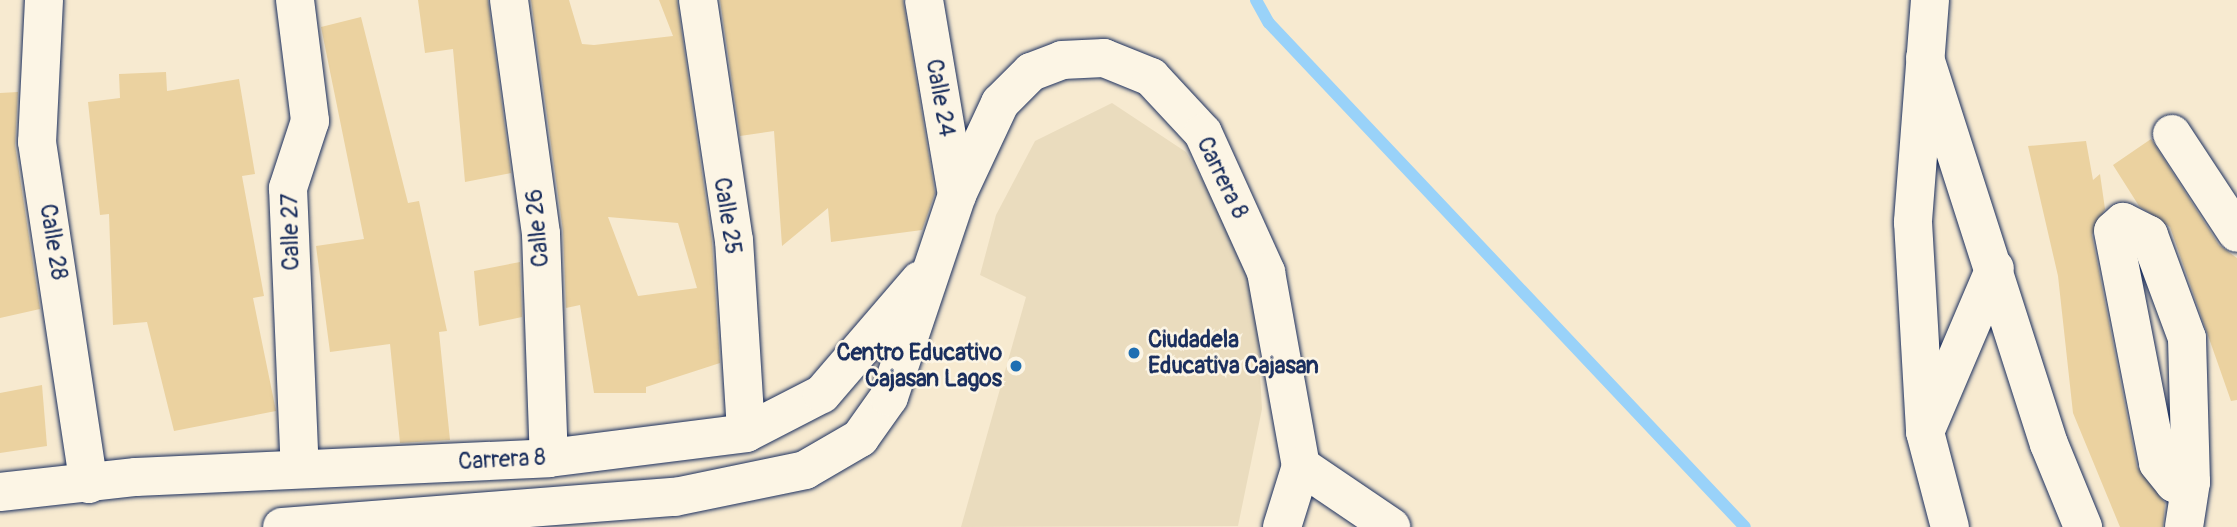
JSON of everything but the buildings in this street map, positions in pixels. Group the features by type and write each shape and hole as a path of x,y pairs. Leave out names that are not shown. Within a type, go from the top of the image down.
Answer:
{"street":[{"name":"Calle 28","path":"44,0 37,142 89,484"},
{"name":"Calle 27","path":"295,0 310,121 288,188 300,469"},
{"name":"Calle 26","path":"509,0 541,234 549,457"},
{"name":"Calle 25","path":"698,0 734,240 747,433"},
{"name":"Calle 24","path":"924,0 957,195"},
{"path":"1930,0 1913,222 1926,432 1950,527"},
{"path":"1924,55 2049,444 2083,527"},
{"name":"Carrera 8","path":"282,527 540,518 752,484 805,470 859,438 889,397 957,195 1000,103 1031,72 1062,60 1104,58 1151,77 1203,133 1266,272 1301,466 1282,527"},
{"path":"2172,134 2237,233"},
{"path":"2184,527 2190,482 2187,338 2149,235 2123,222 2113,231 2158,463 2174,483 2190,482"},
{"name":"Carrera 8","path":"0,492 300,469 549,457 747,433 822,394 934,264"},
{"path":"1926,432 1994,268"},
{"path":"1301,466 1391,527"}],"shaded area":[{"name":"Ciudadela Educativa Cajasan","path":"1112,103 1186,152 1254,270 1262,409 1238,526 961,527 1026,297 980,275 996,215 1035,141"}],"waterway":[{"path":"1256,0 1269,23 1745,527"}],"place":[{"name":"Ciudadela Educativa Cajasan","path":"1134,353"},
{"name":"Centro Educativo Cajasan Lagos","path":"1016,366"}]}
